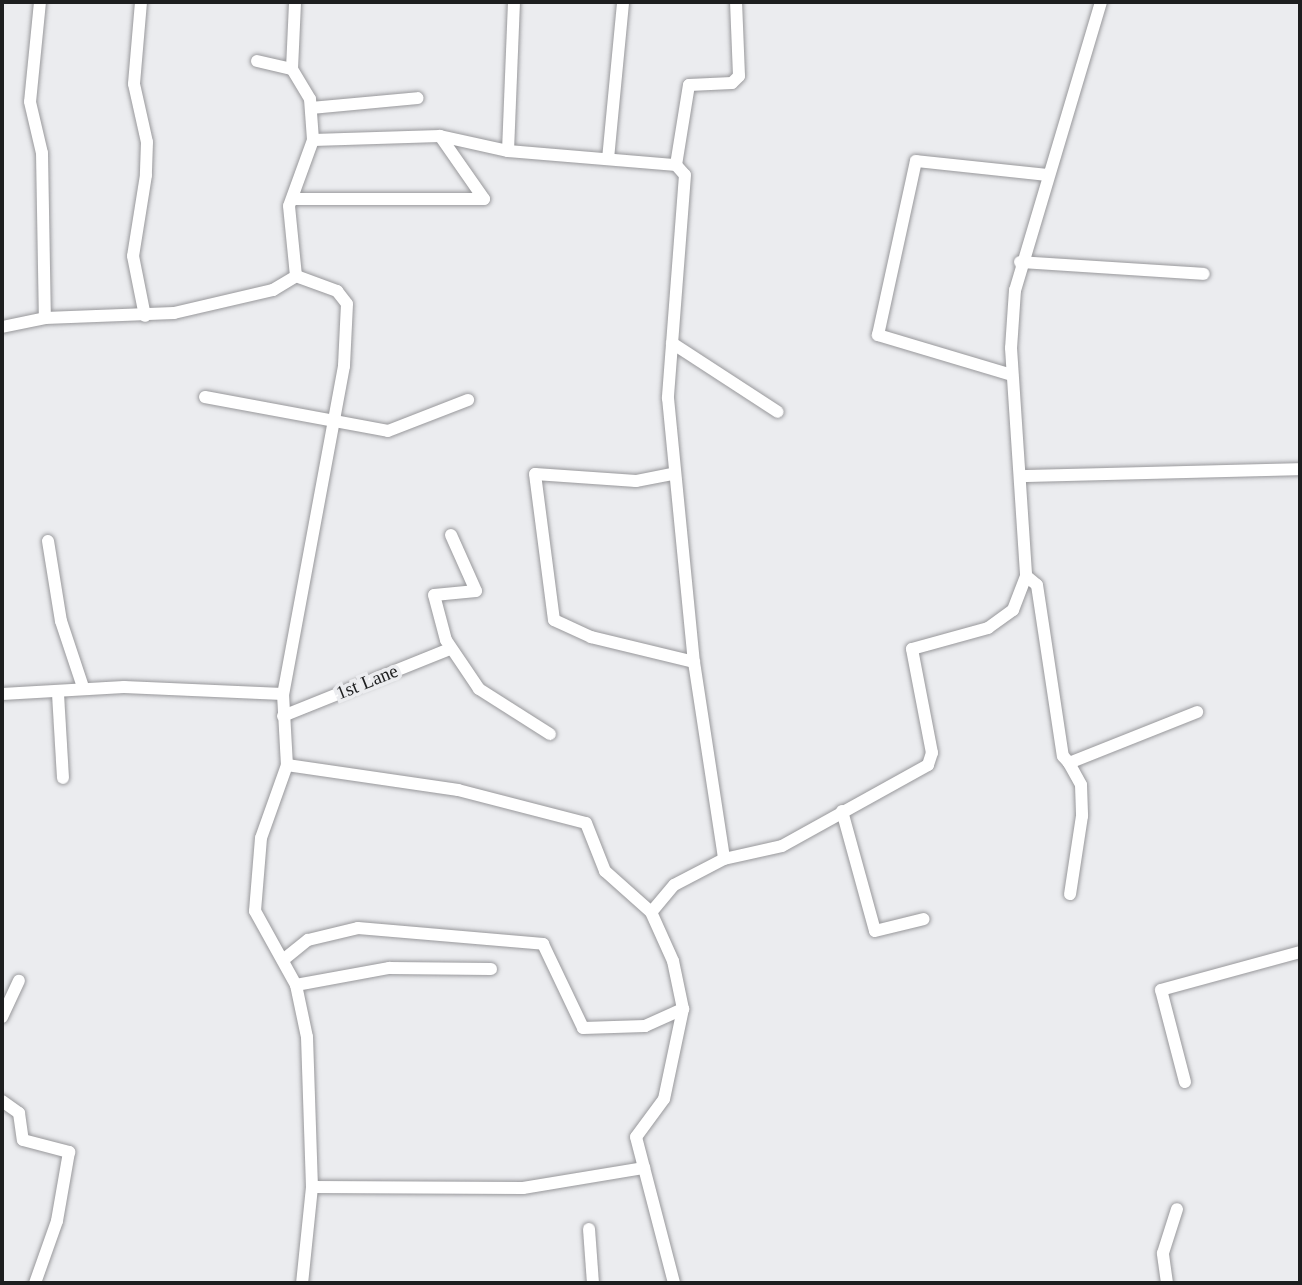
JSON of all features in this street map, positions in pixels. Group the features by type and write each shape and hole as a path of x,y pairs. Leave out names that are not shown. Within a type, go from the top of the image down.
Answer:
{"street":[{"path":"40,2 30,102 42,153 45,318"},
{"path":"141,2 134,84 147,142 146,175 133,256 145,316"},
{"path":"292,69 295,2"},
{"path":"508,151 514,2"},
{"path":"608,159 623,2"},
{"path":"724,859 694,662 668,398 685,176 676,164 689,85 732,83 739,76 736,2"},
{"path":"651,912 674,885 724,859 782,846 928,765 932,753 912,649 988,628 1013,610 1026,576 1023,476 1012,374 1020,262 1046,175 1089,59 1101,2"},
{"path":"257,61 292,69 301,75 311,108 313,140 293,199 289,244 296,276"},
{"path":"311,108 418,98"},
{"path":"293,199 484,199 440,136"},
{"path":"313,140 440,136 508,151 676,164"},
{"path":"1012,374 877,335 916,161 1046,175"},
{"path":"1020,262 1204,274"},
{"path":"2,327 45,318 145,316 273,290 296,276"},
{"path":"296,276 337,291 347,304 333,422 282,694 287,765 261,838 255,911 296,985 307,1037 312,1188 302,1283"},
{"path":"672,342 778,412"},
{"path":"205,397 333,422 408,429 468,400"},
{"path":"1023,476 1300,469"},
{"path":"672,474 636,481 535,474 554,620 591,637 694,662"},
{"path":"450,535 476,591 434,595 450,649 487,696 550,734"},
{"path":"48,541 61,621 83,687"},
{"path":"1026,576 1037,585 1063,756 1081,785 1082,816 1070,894"},
{"name":"1st Lane","path":"283,716 450,649"},
{"path":"2,694 58,694 83,687 282,694"},
{"path":"58,694 63,778"},
{"path":"1069,763 1197,712"},
{"path":"287,765 457,790 570,815 586,823 605,871 651,912 673,961 683,1009 664,1099 636,1137 674,1283"},
{"path":"842,811 875,931 923,919"},
{"path":"283,960 308,940 358,928 543,944 583,1028 645,1026 683,1009"},
{"path":"1185,1082 1161,990 1300,952"},
{"path":"296,985 389,968 491,970"},
{"path":"2,1017 19,981"},
{"path":"2,1101 19,1113 23,1140 69,1152 57,1221 35,1283"},
{"path":"312,1188 523,1188 644,1168"},
{"path":"1167,1283 1163,1253 1177,1209"},
{"path":"589,1229 593,1283"}]}
